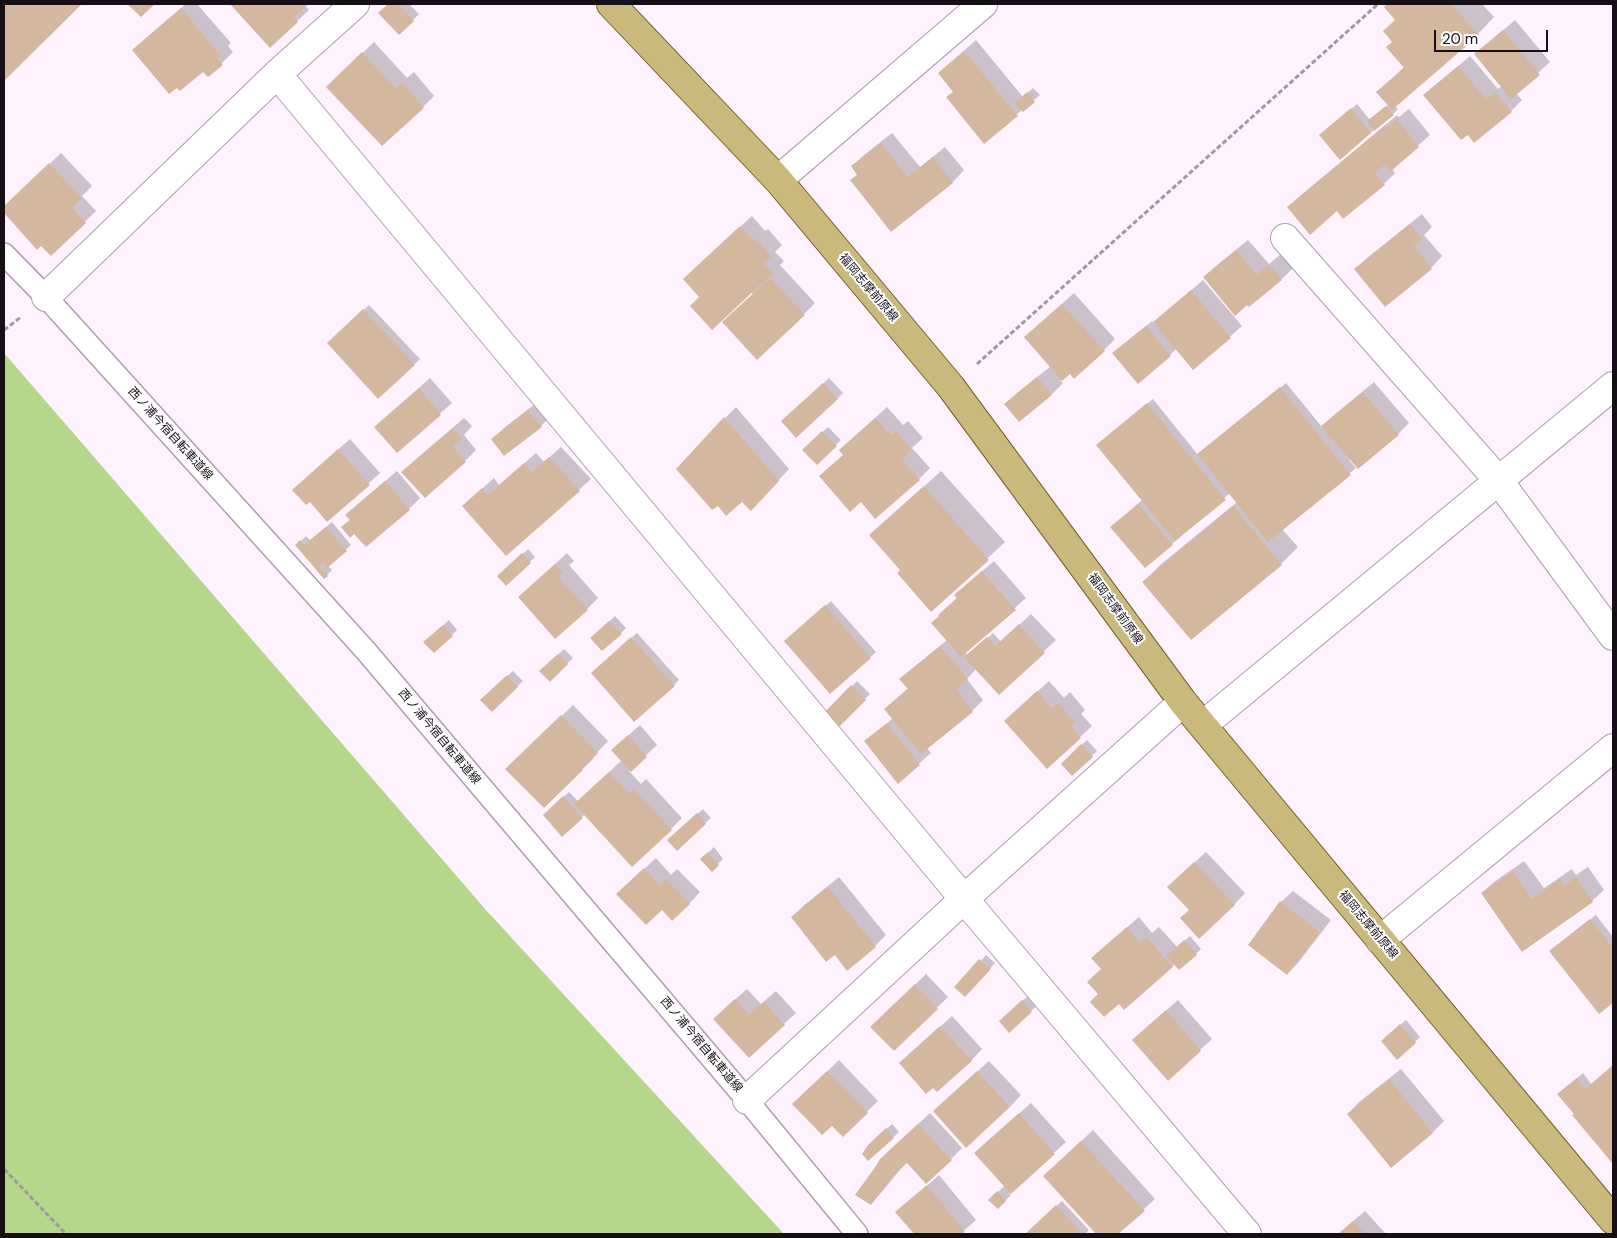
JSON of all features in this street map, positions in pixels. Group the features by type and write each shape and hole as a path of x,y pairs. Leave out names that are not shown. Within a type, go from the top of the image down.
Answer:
{"main road":[{"name":"福岡志摩前原線","path":"611,4 778,180 951,387 1183,702 1613,1220"}],"street":[{"path":"46,297 277,74 355,4"},
{"path":"778,180 982,4"},
{"path":"277,74 964,899 1247,1234"},
{"path":"1285,238 1499,481 1613,636"},
{"path":"1203,725 1613,386"},
{"path":"747,1100 964,899 1183,702"},
{"path":"1380,940 1613,748"}],"lane":[{"name":"西ノ浦今宿自転車道線","path":"4,254 46,297 366,651 747,1100 856,1234"}],"path":[{"path":"951,387 1378,4"},
{"path":"4,1169 66,1234"}],"green space":[{"path":"4,353 486,910 784,1234 4,1234"}],"building":[{"path":"4,4 82,4 4,81"},
{"path":"127,4 155,4 141,17"},
{"path":"230,4 308,4 294,17 298,22 270,48"},
{"path":"388,4 399,4 414,21 399,35 378,13"},
{"path":"1387,4 1451,4 1479,35 1392,110 1376,92 1404,68 1386,47 1392,42 1383,31 1395,20 1384,7"},
{"path":"181,8 221,56 217,58 223,65 208,77 203,72 180,91 177,88 169,94 132,50"},
{"path":"1503,30 1540,75 1511,99 1474,54"},
{"path":"964,51 1018,116 984,144 946,97 953,92 938,73"},
{"path":"362,52 396,89 402,82 424,108 382,146 326,87"},
{"path":"1458,66 1486,99 1495,92 1512,112 1474,143 1468,135 1461,140 1423,95"},
{"path":"1027,92 1035,102 1023,112 1015,103"},
{"path":"1386,106 1394,115 1374,131 1367,121"},
{"path":"1351,108 1371,133 1340,160 1319,135"},
{"path":"1397,120 1419,147 1391,171 1386,164 1375,173 1385,185 1343,219 1337,211 1310,235 1287,207 1386,125 1387,127"},
{"path":"881,143 908,177 933,157 953,183 891,232 850,180 857,175 851,166"},
{"path":"49,163 82,198 72,208 86,223 51,256 41,246 37,250 4,213 4,206"},
{"path":"1410,224 1422,239 1414,246 1432,269 1385,307 1354,269"},
{"path":"740,226 754,241 756,239 772,257 764,264 773,273 712,330 690,306 699,297 683,279"},
{"path":"1236,250 1257,275 1269,264 1282,280 1235,316 1203,277"},
{"path":"770,278 805,315 757,360 722,322"},
{"path":"1191,290 1231,338 1193,370 1153,322"},
{"path":"1062,304 1105,351 1074,379 1070,374 1062,381 1024,337"},
{"path":"363,309 415,365 378,399 327,343"},
{"path":"1146,326 1171,356 1138,384 1112,353"},
{"path":"1037,377 1052,395 1019,422 1004,404"},
{"path":"823,383 838,399 796,438 781,421"},
{"path":"1280,387 1351,475 1268,542 1197,454"},
{"path":"419,388 441,415 397,453 374,427"},
{"path":"1363,392 1399,435 1358,469 1321,426"},
{"path":"1147,403 1226,500 1175,541 1096,445"},
{"path":"528,410 542,427 504,456 491,439"},
{"path":"724,417 779,481 751,511 742,502 726,516 718,506 712,510 676,469"},
{"path":"875,418 891,435 896,431 912,450 902,459 920,480 875,519 861,502 850,512 819,476 843,455 839,450"},
{"path":"453,428 462,438 453,446 466,462 425,498 401,472"},
{"path":"822,431 837,446 817,465 802,450"},
{"path":"338,449 370,485 327,522 310,502 306,505 292,490"},
{"path":"549,457 580,491 506,556 462,506 482,488 488,495 524,463 532,472"},
{"path":"385,481 410,510 366,547 354,534 350,538 341,527 350,520 345,515"},
{"path":"924,486 989,560 931,612 897,573 900,570 869,535"},
{"path":"1138,504 1173,545 1145,568 1110,527"},
{"path":"1233,506 1282,565 1191,640 1142,582"},
{"path":"326,527 347,551 327,568 323,563 319,567 328,576 324,579 295,545 300,540 304,545"},
{"path":"522,553 531,563 506,586 497,576"},
{"path":"555,564 563,573 558,577 588,610 555,639 518,597"},
{"path":"982,571 1016,610 961,657 931,623 957,598 954,595"},
{"path":"825,605 871,658 830,694 784,641"},
{"path":"609,621 622,634 602,651 590,638"},
{"path":"1019,624 1045,653 999,695 964,657 987,637 995,646"},
{"path":"443,625 453,636 434,653 423,642"},
{"path":"631,637 675,686 634,722 591,673"},
{"path":"940,646 968,679 956,689 973,712 921,754 884,709 908,689 899,679"},
{"path":"558,654 568,664 550,682 539,671"},
{"path":"507,675 518,687 492,712 480,700"},
{"path":"851,685 866,700 840,726 825,712"},
{"path":"1037,691 1052,708 1058,703 1075,722 1071,726 1081,738 1047,769 1004,721"},
{"path":"561,715 598,753 544,808 505,769"},
{"path":"887,723 920,765 898,784 864,741"},
{"path":"628,735 647,757 631,772 611,750"},
{"path":"1081,744 1093,757 1072,776 1061,764"},
{"path":"609,772 629,794 634,789 672,830 632,867 574,804"},
{"path":"563,796 583,818 562,837 543,815"},
{"path":"697,813 706,824 677,851 667,840"},
{"path":"708,852 719,865 712,872 700,859"},
{"path":"1194,862 1235,905 1199,939 1180,918 1189,910 1167,887"},
{"path":"644,868 659,885 666,879 690,904 672,921 662,910 646,925 616,894"},
{"path":"1513,871 1532,899 1560,879 1565,885 1576,877 1593,902 1522,952 1481,893"},
{"path":"828,887 876,947 847,971 835,955 826,962 791,917"},
{"path":"1280,901 1320,932 1287,975 1248,945"},
{"path":"1590,919 1613,948 1613,1003 1599,1014 1549,951"},
{"path":"1127,927 1140,943 1147,937 1173,967 1124,1010 1119,1004 1104,1017 1090,1002 1098,994 1087,982 1101,969 1091,958"},
{"path":"1184,940 1197,955 1179,970 1166,956"},
{"path":"979,959 991,969 965,997 954,987"},
{"path":"915,984 938,1009 894,1051 870,1027"},
{"path":"735,999 749,1015 764,1002 785,1025 749,1058 713,1019"},
{"path":"1022,1000 1032,1012 1009,1033 999,1021"},
{"path":"1166,1010 1201,1051 1168,1081 1132,1040"},
{"path":"1400,1024 1416,1043 1397,1060 1381,1041"},
{"path":"940,1026 972,1061 937,1092 933,1088 926,1094 899,1063"},
{"path":"1613,1065 1613,1164 1557,1094 1577,1078 1585,1089"},
{"path":"827,1071 868,1113 843,1137 832,1126 822,1135 792,1104"},
{"path":"977,1071 1010,1107 966,1148 933,1111"},
{"path":"1389,1079 1433,1133 1391,1168 1347,1114"},
{"path":"1019,1113 1055,1154 1011,1194 974,1153"},
{"path":"918,1124 952,1160 926,1184 907,1163 892,1177 871,1205 855,1195 880,1159"},
{"path":"886,1128 894,1138 868,1161 862,1154 868,1145"},
{"path":"1081,1141 1145,1211 1118,1234 1096,1234 1043,1176"},
{"path":"927,1185 965,1232 962,1234 914,1234 895,1212"},
{"path":"997,1191 1006,1201 998,1209 988,1200"},
{"path":"1056,1205 1083,1234 1025,1234"},
{"path":"1353,1221 1365,1234 1338,1234"}]}
